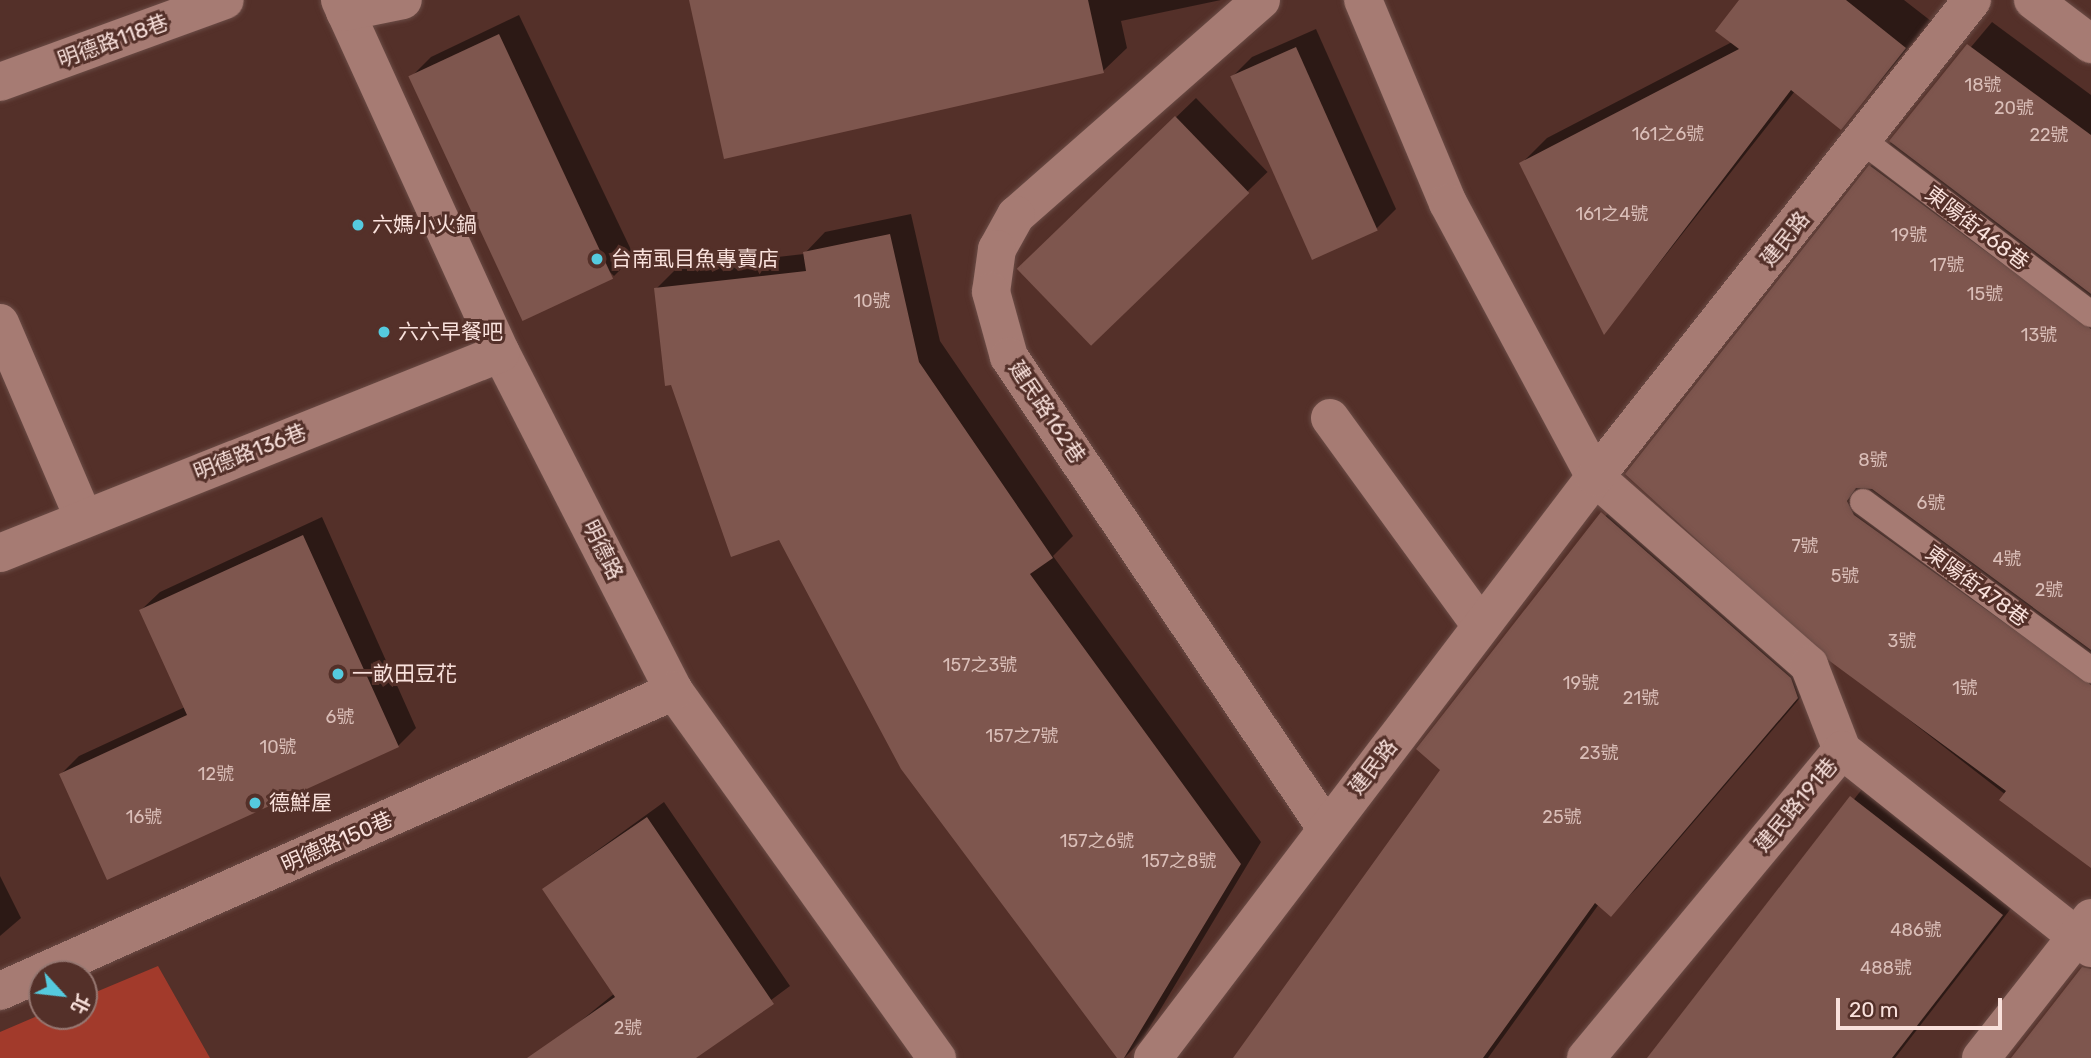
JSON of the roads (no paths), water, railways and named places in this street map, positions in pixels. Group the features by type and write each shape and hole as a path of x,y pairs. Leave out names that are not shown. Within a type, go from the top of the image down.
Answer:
{"street":[{"name":"明德路118巷","path":"0,82 225,0"},
{"path":"342,6 403,0"},
{"name":"建民路162巷","path":"1261,0 1016,215 997,249 991,292 1009,357 1326,828"},
{"path":"1363,0 1448,203 1595,477 1810,665 1842,750"},
{"name":"建民路","path":"1153,1058 1595,477 1972,0"},
{"path":"2033,0 2091,44"},
{"name":"明德路","path":"342,6 501,353 674,691 937,1058"},
{"path":"0,323 83,517"},
{"name":"明德路136巷","path":"0,553 83,517 501,353"},
{"path":"1330,418 1481,626"},
{"name":"明德路150巷","path":"0,991 674,691"},
{"name":"建民路191巷","path":"1586,1058 1842,750 2086,934"},
{"path":"1981,1058 2086,934"}],"lane":[{"name":"東陽街468巷","path":"1863,141 2091,314"},
{"name":"東陽街478巷","path":"1863,502 2091,670"}],"place":[{"name":"六媽小火鍋","path":"358,225"},
{"name":"台南虱目魚專賣店","path":"597,259"},
{"name":"六六早餐吧","path":"384,332"},
{"name":"一畝田豆花","path":"338,674"},
{"name":"德鮮屋","path":"255,803"}]}
